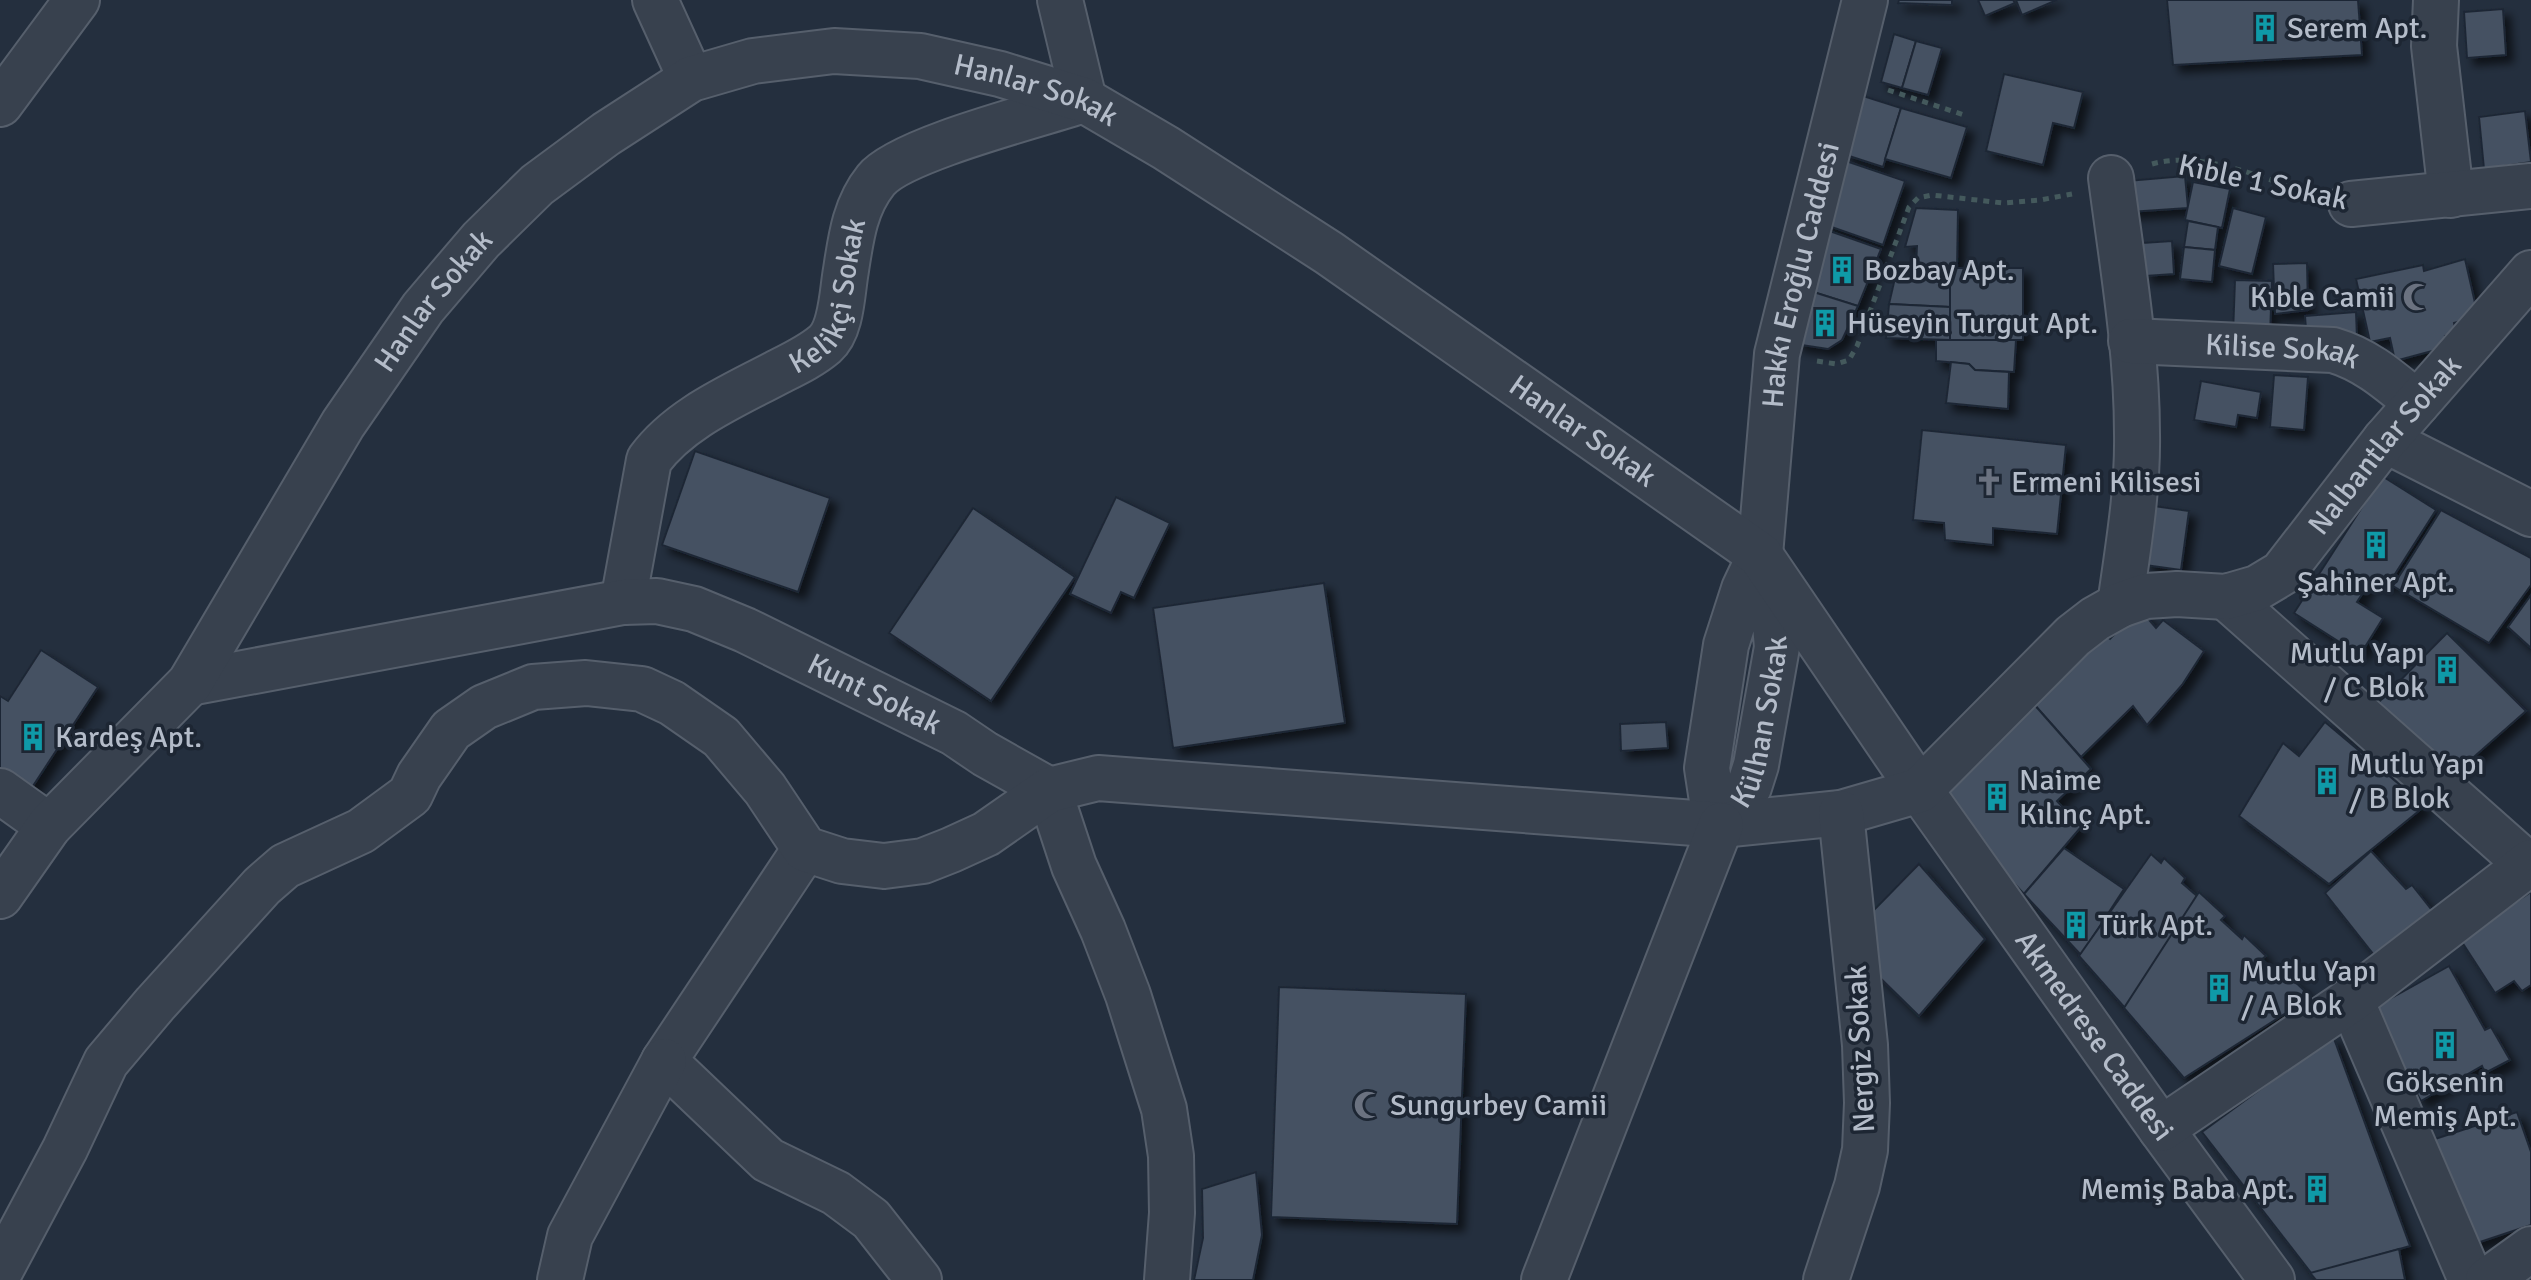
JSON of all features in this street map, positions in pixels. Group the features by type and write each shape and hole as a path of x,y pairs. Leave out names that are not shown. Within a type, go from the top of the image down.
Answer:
{"street":[{"path":"0,104 77,0"},
{"path":"655,0 691,79"},
{"path":"1060,0 1084,100"},
{"name":"Hakkı Eroğlu Caddesi","path":"1760,555 1777,354 1865,0"},
{"path":"2436,0 2434,46 2451,195"},
{"name":"Hanlar Sokak","path":"0,896 49,826 190,683 343,424 423,308 481,240 537,185 606,134 691,79 753,61 834,51 920,56 1000,74 1084,100 1166,148 1329,253 1760,555 1920,790"},
{"name":"Kelikçi Sokak","path":"623,602 649,460 680,427 809,355 832,336 854,224 861,202 878,176 940,146 1084,100"},
{"path":"2111,178 2131,341 2137,431 2137,470 2120,605"},
{"name":"Kıble 1 Sokak","path":"2351,204 2531,186"},
{"name":"Nalbantlar Sokak","path":"1920,790 2073,636 2120,605 2146,596 2226,597 2257,588 2282,573 2385,440 2531,273"},
{"name":"Kilise Sokak","path":"2131,341 2333,350 2366,363 2417,403"},
{"path":"2385,440 2531,514"},
{"name":"Külhan Sokak","path":"1544,1280 1721,825 1714,814 1707,768 1726,645 1744,589 1760,555"},
{"path":"2161,1129 2351,1000 2529,863 2226,597"},
{"name":"Kunt Sokak","path":"190,683 623,602 657,601 694,609 745,630 954,733 1049,790"},
{"path":"0,1271 65,1149 106,1062 262,886 285,866 361,831 410,795 419,776 451,730 484,707 533,687 586,683 642,689 672,703 721,737 765,789 805,849 842,861 884,866 923,861 986,834 1049,790 1098,778 1721,825 1841,813 1920,790"},
{"path":"1049,790 1074,866 1128,995 1164,1109 1172,1170 1167,1280"},
{"name":"Akmedrese Caddesi","path":"1920,790 2272,1280"},
{"path":"0,791 49,826"},
{"name":"Nergiz Sokak","path":"1826,1280 1857,1186 1865,1150 1867,1103 1865,1045 1841,813"},
{"path":"560,1280 570,1236 664,1061 805,849"},
{"path":"2351,1000 2471,1280"},
{"path":"664,1061 768,1160 836,1193 871,1219 919,1280"},
{"path":"2488,1280 2531,1249"}],"path":[{"path":"1845,76 1964,115"},
{"name":"Kıble 1 Sokak","path":"1777,354 1836,364 1849,360 1909,207 1918,198 1932,195 2003,203 2040,200 2077,193 2172,158 2220,165 2351,204"}],"building":[{"path":"1899,0 1952,0 1952,5 1898,3"},
{"path":"1978,0 2013,0 2015,3 1985,16"},
{"path":"2016,0 2057,0 2022,15"},
{"name":"Serem Apt.","path":"2167,0 2358,0 2362,55 2173,65"},
{"path":"2503,9 2506,55 2467,58 2464,12"},
{"path":"1894,34 1916,41 1902,88 1881,82"},
{"path":"1916,41 1942,48 1928,95 1902,88"},
{"path":"2004,74 2083,92 2074,128 2053,123 2043,165 1986,151"},
{"path":"1860,95 1901,108 1883,167 1843,154"},
{"path":"1901,108 1967,127 1951,178 1885,159"},
{"path":"2525,111 2531,162 2484,169 2479,117"},
{"path":"1846,161 1905,181 1883,245 1823,224"},
{"path":"2185,176 2188,208 2129,212 2127,181"},
{"path":"2193,182 2230,189 2222,228 2185,220"},
{"path":"1916,208 1958,210 1957,268 1916,266 1917,246 1905,247"},
{"path":"2233,208 2266,217 2252,274 2219,266"},
{"path":"2188,221 2218,227 2215,250 2184,247"},
{"name":"Bozbay Apt.","path":"1821,228 1881,249 1858,306 1807,290"},
{"path":"2172,241 2174,274 2145,276 2142,243"},
{"path":"2184,247 2215,250 2212,282 2180,279"},
{"name":"Kıble Camii","path":"2465,259 2478,316 2454,323 2456,333 2445,336 2447,347 2395,361 2390,338 2370,342 2356,279 2423,265 2424,271"},
{"path":"2307,263 2308,310 2275,314 2273,264"},
{"path":"1898,265 1950,268 1950,307 1889,304"},
{"path":"1950,268 2023,268 2023,340 1950,340"},
{"path":"2235,280 2272,281 2270,335 2233,334"},
{"name":"Hüseyin Turgut Apt.","path":"1807,290 1858,306 1842,340 1828,349 1795,344"},
{"path":"1889,304 1950,307 1950,340 1886,338"},
{"path":"2356,312 2357,339 2307,342 2305,316"},
{"path":"1936,340 2016,340 2014,372 1975,370 1969,364 1936,361"},
{"path":"1951,362 1969,364 1975,370 2009,372 2008,409 1946,403"},
{"path":"2274,375 2308,377 2304,430 2270,427"},
{"path":"2201,381 2261,392 2257,418 2238,415 2236,427 2194,420"},
{"name":"Ermeni Kilisesi","path":"1922,430 2066,445 2057,534 1993,528 1993,545 1945,540 1944,523 1913,520"},
{"path":"695,451 830,498 798,592 662,545"},
{"name":"Şahiner Apt.","path":"2382,476 2436,510 2386,588 2372,579 2357,602 2383,618 2360,655 2294,613"},
{"path":"1116,497 1170,523 1134,598 1121,592 1111,613 1070,594"},
{"path":"2154,506 2189,511 2181,570 2145,565"},
{"path":"973,508 1075,577 991,701 889,633"},
{"path":"2441,510 2531,558 2531,585 2489,643 2393,586"},
{"path":"1324,583 1345,723 1173,748 1153,608"},
{"path":"2531,595 2531,648 2508,627"},
{"path":"2136,612 2144,614 2156,628 2163,620 2204,651 2182,685 2147,725 2133,706 2081,757 2032,702 2103,633 2110,639"},
{"name":"Mutlu Yapı / C Blok","path":"2447,633 2526,711 2450,778 2373,708"},
{"name":"Kardeş Apt.","path":"41,650 98,687 29,792 0,773 0,696 8,701"},
{"name":"Naime Kılınç Apt.","path":"2032,702 2091,769 2057,801 2081,827 2024,894 1931,794"},
{"path":"1666,722 1668,748 1621,751 1620,724"},
{"name":"Mutlu Yapı / B Blok","path":"2325,722 2425,806 2329,884 2239,816 2283,743 2299,756"},
{"name":"Türk Apt.","path":"2064,848 2124,889 2081,955 2024,894"},
{"path":"2371,851 2406,889 2412,885 2438,918 2378,960 2325,893"},
{"path":"2151,854 2161,863 2164,858 2185,878 2182,883 2197,896 2125,1008 2079,956"},
{"path":"1919,864 1985,939 1919,1016 1866,964 1873,911"},
{"name":"Mutlu Yapı / A Blok","path":"2199,892 2225,916 2221,920 2242,939 2244,935 2266,956 2262,959 2284,980 2288,975 2311,997 2184,1078 2124,1008"},
{"path":"2531,892 2531,985 2522,991 2514,981 2495,993 2460,939"},
{"name":"Göksenin Memiş Apt.","path":"2449,966 2485,1030 2491,1027 2510,1060 2485,1073 2482,1066 2421,1101 2370,1010"},
{"name":"Sungurbey Camii","path":"1279,987 1466,994 1457,1224 1271,1217"},
{"name":"Memiş Baba Apt.","path":"2333,1036 2410,1246 2312,1274 2202,1132"},
{"path":"2517,1112 2531,1152 2531,1225 2468,1246 2432,1140"},
{"path":"1256,1172 1262,1235 1253,1280 1194,1280 1203,1238 1202,1189"},
{"path":"2399,1249 2405,1280 2316,1280 2310,1273"}],"place":[{"name":"Serem Apt.","path":"2265,28"},
{"name":"Bozbay Apt.","path":"1842,270"},
{"name":"Kıble Camii","path":"2417,297"},
{"name":"Hüseyin Turgut Apt.","path":"1825,323"},
{"name":"Ermeni Kilisesi","path":"1989,482"},
{"name":"Şahiner Apt.","path":"2376,545"},
{"name":"Mutlu Yapı / C Blok","path":"2447,670"},
{"name":"Kardeş Apt.","path":"33,737"},
{"name":"Mutlu Yapı / B Blok","path":"2327,781"},
{"name":"Naime Kılınç Apt.","path":"1997,797"},
{"name":"Türk Apt.","path":"2076,925"},
{"name":"Mutlu Yapı / A Blok","path":"2219,988"},
{"name":"Göksenin Memiş Apt.","path":"2445,1045"},
{"name":"Sungurbey Camii","path":"1368,1105"},
{"name":"Memiş Baba Apt.","path":"2317,1189"}]}
